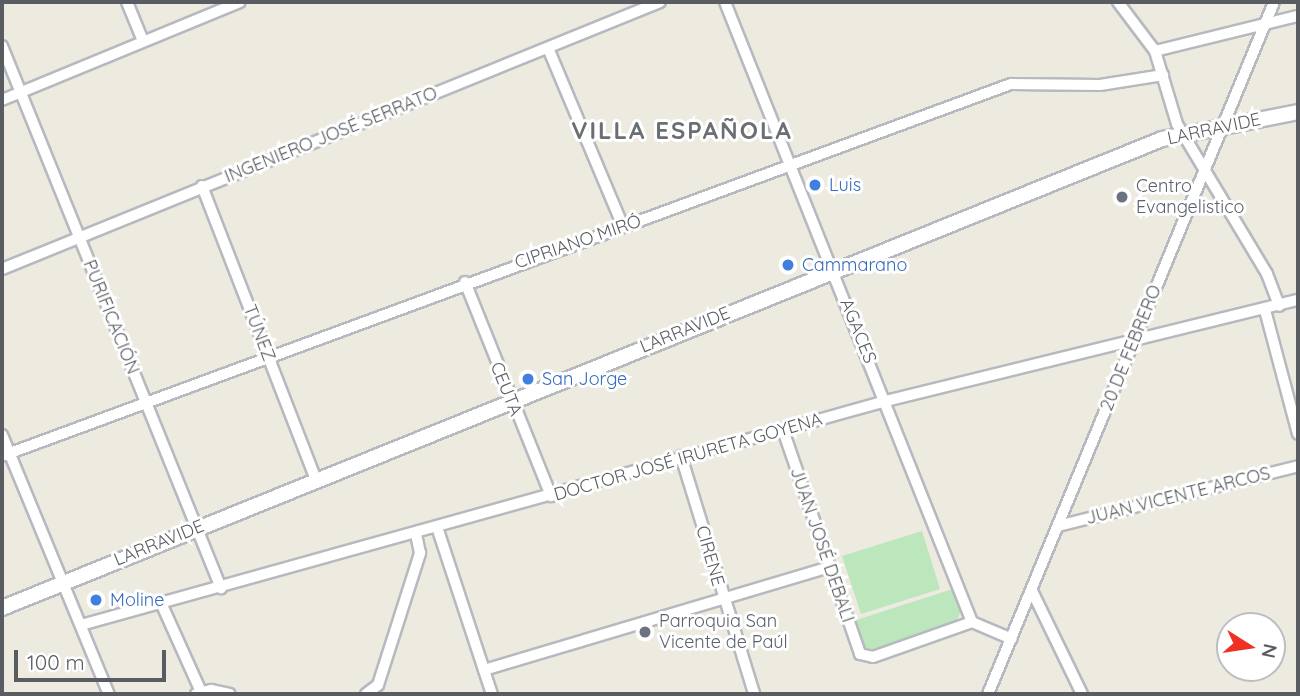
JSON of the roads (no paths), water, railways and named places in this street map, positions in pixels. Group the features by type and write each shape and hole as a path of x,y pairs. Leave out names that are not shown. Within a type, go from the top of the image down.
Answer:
{"street":[{"path":"127,2 143,41"},
{"path":"2,100 240,2"},
{"name":"INGENIERO JOSÉ SERRATO","path":"2,269 660,2"},
{"name":"AGACES","path":"725,2 972,622"},
{"path":"1118,2 1155,51 1182,133 1203,172 1267,274 1279,306"},
{"name":"20 DE FEBRERO","path":"988,694 1274,2"},
{"path":"1155,51 1298,16"},
{"name":"PURIFICACIÓN","path":"2,46 221,588"},
{"path":"548,48 624,226"},
{"name":"CIPRIANO MIRÓ","path":"5,455 464,282 1011,84 1100,85 1163,75"},
{"name":"LARRAVIDE","path":"2,607 833,270 1182,133 1298,112"},
{"name":"TÚNEZ","path":"202,186 316,480"},
{"name":"CEUTA","path":"464,282 510,401 551,496"},
{"name":"DOCTOR JOSÉ IRURETA GOYENA","path":"80,625 162,606 551,496 681,456 886,401 1136,337 1265,310 1298,300"},
{"path":"1265,310 1298,434"},
{"name":"JUAN JOSÉ DEBALI","path":"783,430 827,568 860,654 866,658 972,622"},
{"path":"2,435 5,455 63,583 109,694"},
{"name":"CIRENE","path":"681,456 722,598 754,694"},
{"name":"JUAN VICENTE ARCOS","path":"1058,526 1298,466"},
{"path":"437,527 492,694"},
{"path":"366,694 379,689 420,553 416,534"},
{"path":"484,670 827,568"},
{"path":"1032,591 1082,694"},
{"path":"162,606 199,693 230,694"},
{"path":"972,622 1012,639"}],"place":[{"name":"Luis","path":"815,185"},
{"name":"Centro Evangelistico","path":"1122,197"},
{"name":"Cammarano","path":"788,265"},
{"name":"San Jorge","path":"528,379"},
{"name":"Moline","path":"96,600"},
{"name":"Parroquia San Vicente de Paúl","path":"645,632"}],"district":[{"name":"VILLA ESPAÑOLA","path":"682,131"}]}
